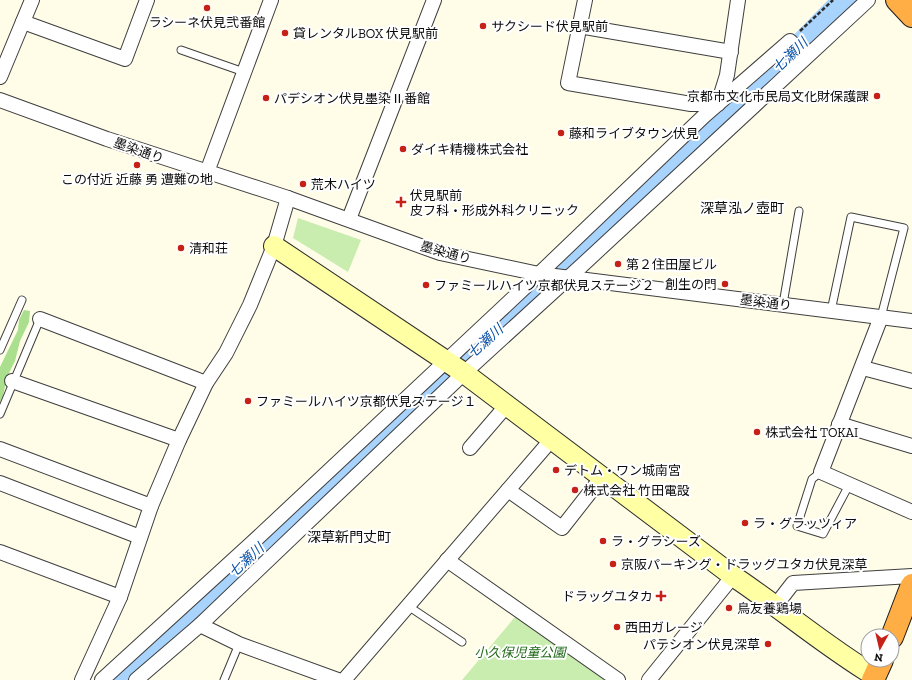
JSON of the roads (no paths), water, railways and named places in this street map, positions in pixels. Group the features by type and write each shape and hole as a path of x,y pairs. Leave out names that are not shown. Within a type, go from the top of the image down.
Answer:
{"highway":[{"path":"896,0 912,16"},
{"path":"895,628 912,585"}],"street":[{"path":"0,77 32,0"},
{"path":"23,22 125,59 147,0"},
{"path":"207,172 271,0"},
{"path":"349,219 434,0"},
{"path":"585,0 568,83 690,104 718,104"},
{"path":"718,104 727,75 738,0"},
{"path":"136,680 200,625 455,366 542,274 718,104 868,0"},
{"path":"579,26 731,52"},
{"path":"102,680 252,543 455,366 567,277 798,48"},
{"name":"墨染通り","path":"0,100 207,172 349,219 440,253 542,274 912,321"},
{"path":"82,680 120,598 151,506 179,440 206,382 226,353 250,304 274,246 288,198"},
{"path":"274,246 455,366 733,576 776,605 853,663 877,672"},
{"path":"881,317 863,368 839,424 821,472 912,512"},
{"path":"40,319 206,382"},
{"path":"863,368 912,381"},
{"path":"12,382 179,440"},
{"path":"470,448 507,405"},
{"path":"839,424 912,446"},
{"path":"344,680 552,440"},
{"path":"0,449 151,506"},
{"path":"508,490 562,528 602,477"},
{"path":"0,483 140,536"},
{"path":"0,552 120,598"},
{"path":"447,560 618,680"},
{"path":"649,680 733,576"},
{"path":"776,605 793,583 912,576"},
{"path":"200,625 240,644 338,680"}],"lane":[{"path":"182,50 244,72"},
{"path":"783,304 799,211"},
{"path":"831,310 851,216 904,228 881,317"},
{"path":"0,350 22,300"},
{"path":"0,414 12,382 40,319"},
{"path":"821,472 812,479 797,526 823,534 849,485"},
{"path":"408,606 462,642"},
{"path":"224,680 240,644"}],"waterway":[{"name":"七瀬川","path":"118,680 387,428 507,321 573,257 579,246 598,233 694,142 708,133 753,89 794,54 847,0"}],"place":[{"name":"ラシーネ伏見弐番館","path":"207,8"},
{"name":"サクシード伏見駅前","path":"483,26"},
{"name":"貸レンタルBOX 伏見駅前","path":"285,33"},
{"name":"京都市文化市民局文化財保護課","path":"877,96"},
{"name":"パデシオン伏見墨染Ⅱ番館","path":"266,98"},
{"name":"藤和ライブタウン伏見","path":"561,133"},
{"name":"ダイキ精機株式会社","path":"403,149"},
{"name":"この付近 近藤 勇 遭難の地","path":"137,165"},
{"name":"荒木ハイツ","path":"303,184"},
{"name":"伏見駅前 皮フ科・形成外科クリニック","path":"401,202"},
{"name":"清和荘","path":"181,248"},
{"name":"第２住田屋ビル","path":"618,264"},
{"name":"創生の門","path":"725,284"},
{"name":"ファミールハイツ京都伏見ステージ２","path":"426,285"},
{"name":"ファミールハイツ京都伏見ステージ１","path":"248,401"},
{"name":"株式会社 TOKAI","path":"757,432"},
{"name":"デトム・ワン城南宮","path":"556,470"},
{"name":"株式会社 竹田電設","path":"575,490"},
{"name":"ラ・グラッツィア","path":"745,523"},
{"name":"ラ・グラシーズ","path":"603,541"},
{"name":"京阪パーキング・ドラッグユタカ伏見深草","path":"613,564"},
{"name":"ドラッグユタカ","path":"661,596"},
{"name":"鳥友養鶏場","path":"729,608"},
{"name":"西田ガレージ","path":"617,627"},
{"name":"パテシオン伏見深草","path":"768,644"}],"district":[{"name":"深草泓ノ壺町","path":"742,208"},
{"name":"深草新門丈町","path":"349,537"}],"park label":[{"name":"小久保児童公園","path":"520,652"}]}
